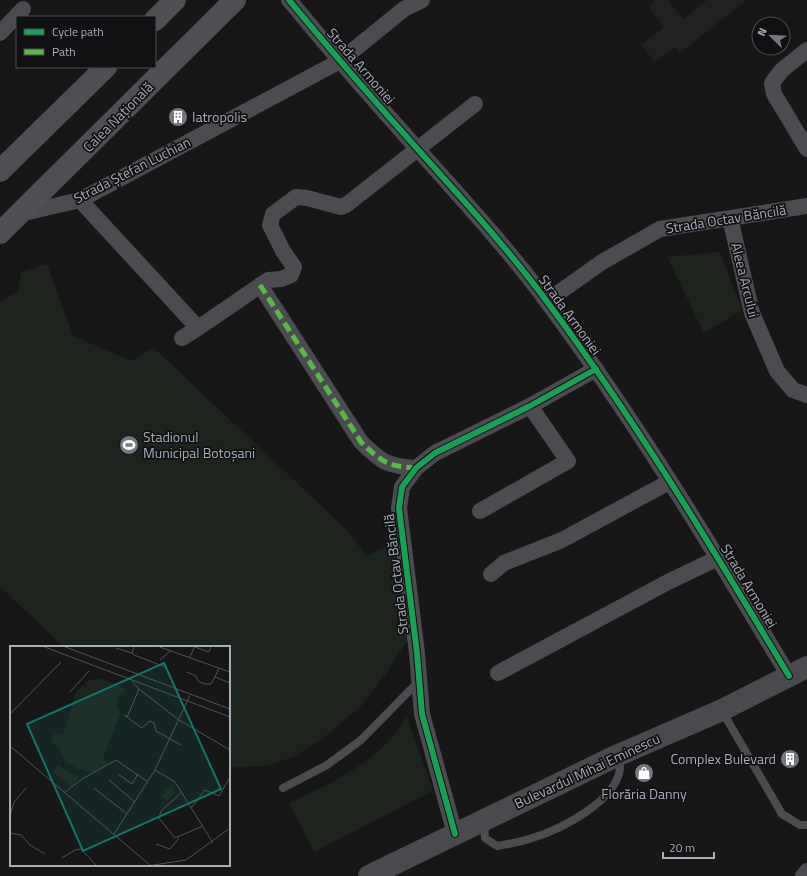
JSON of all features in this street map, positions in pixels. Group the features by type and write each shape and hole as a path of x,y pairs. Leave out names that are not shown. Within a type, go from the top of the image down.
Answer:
{"main road":[{"path":"156,19 175,0"},
{"name":"Calea Națională","path":"0,233 235,0"},
{"path":"0,171 105,68"},
{"name":"Bulevardul Mihai Eminescu","path":"369,876 400,865 484,819 616,756 722,710 798,671"}],"street":[{"name":"Strada Armoniei","path":"289,0 340,61 501,244 547,301 596,369 718,558 798,671"},
{"name":"Strada Ștefan Luchian","path":"20,214 80,200 340,61 409,5 422,0"},
{"path":"16,16 23,9"},
{"path":"0,33 16,16"},
{"path":"807,50 782,70 772,83 774,94 807,149"},
{"path":"182,338 268,280 291,275 294,268 283,251 270,225 273,214 296,198 307,198 342,207 416,148 475,104"},
{"path":"80,200 198,328"},
{"name":"Strada Octav Băncilă","path":"547,301 602,262 660,229 807,206"},
{"name":"Aleea Arcului","path":"730,218 752,313 777,371 794,390 807,395"},
{"path":"260,286 361,442 381,461 395,467 416,468"},
{"name":"Strada Octav Băncilă","path":"455,834 422,714 399,508 402,487 416,468 435,453 530,406 596,369"},
{"path":"480,511 568,461 530,406"},
{"path":"491,574 504,563 562,540 669,482"},
{"path":"498,673 718,558"},
{"path":"803,876 807,871"}],"lane":[{"path":"282,788 327,765 361,740 419,680"},
{"path":"722,710 782,814 800,825 807,825"},
{"path":"484,819 485,838 497,846 534,838 578,818 596,804 613,787 620,768 616,756"}],"shaded area":[{"path":"655,0 668,0 683,19 707,0 747,0 680,53 675,47 655,62 641,45 664,27 648,6"},
{"path":"720,252 742,310 704,333 667,257"},
{"name":"Stadionul Municipal Botoșani","path":"47,264 73,336 132,361 153,347 347,530 366,555 408,538 409,638 385,675 361,706 323,738 295,756 268,766 230,767 230,646 63,646 0,587 0,302 18,291 21,272"},
{"path":"407,716 433,791 314,852 289,803 323,787 370,758 384,746"}],"marked path":[{"path":"260,285 361,442 385,462 398,466 416,468"}],"cycle path":[{"path":"289,0 371,97 518,264 548,303 581,348 643,439 703,533 789,676"},
{"path":"455,834 422,714 417,653 399,508 402,487 416,468 435,453 530,406 596,369"}],"place":[{"name":"Iatropolis","path":"178,117"},
{"name":"Stadionul Municipal Botoșani","path":"129,445"},
{"name":"Complex Bulevard","path":"790,759"},
{"name":"Florăria Danny","path":"644,773"}]}
